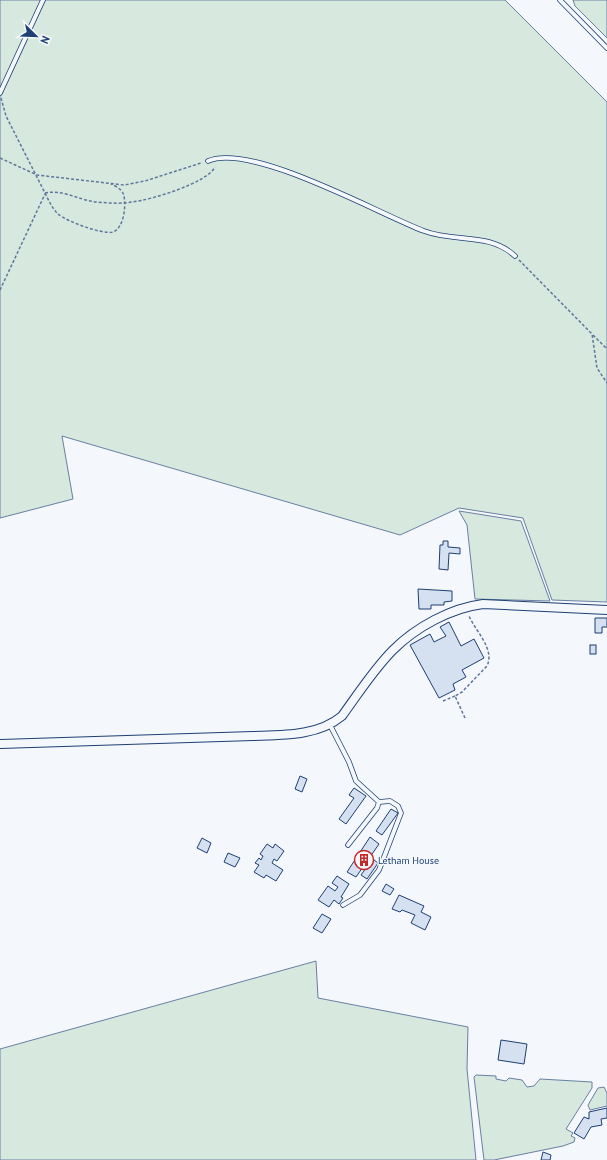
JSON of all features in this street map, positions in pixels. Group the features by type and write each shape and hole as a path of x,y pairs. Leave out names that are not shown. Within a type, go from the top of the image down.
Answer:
{"street":[{"path":"0,744 261,736 292,734 321,729 330,725 342,716 394,649 438,618 466,607 483,604 607,610"}],"lane":[{"path":"0,94 42,0"},
{"path":"560,0 607,48"},
{"path":"208,161 216,157 247,160 288,172 327,187 424,231 456,239 498,244 506,247 515,256"},
{"path":"330,725 349,762 356,782 378,802 390,801 398,806 401,813 395,832 385,850 379,870 360,895 343,904"},
{"path":"348,845 377,808 378,802"}],"path":[{"path":"0,94 6,116 37,175 50,205 58,215 68,221 103,232 112,232 120,227 123,221 124,195 119,189 110,183"},
{"path":"0,290 45,194 54,191 94,202 124,203 158,196 196,181 212,172 216,166 216,157"},
{"path":"0,158 37,175 124,185 133,184 208,161"},
{"path":"515,256 607,349"},
{"path":"592,334 597,368 607,383"},
{"path":"442,701 462,692 487,666 489,661 487,648 473,625 466,607"},
{"path":"455,696 465,718"}],"shaded area":[{"path":"0,0 505,0 607,102 607,602 552,600 523,518 459,508 400,535 62,436 73,499 0,518"},
{"path":"573,0 607,0 607,38 575,6"},
{"path":"459,511 521,521 550,601 475,599 467,525"},
{"path":"316,961 318,998 468,1027 467,1069 476,1160 0,1160 0,1049"},
{"path":"476,1075 496,1076 496,1079 506,1081 509,1078 522,1080 527,1087 534,1086 540,1079 592,1082 592,1088 566,1129 573,1133 571,1136 575,1138 574,1142 563,1146 494,1160 484,1160 474,1077"},
{"path":"604,1087 607,1093 607,1106 590,1110 588,1105 598,1088"}],"building":[{"path":"443,541 448,541 448,547 460,548 460,554 449,553 448,570 439,569 440,545 443,545"},
{"path":"418,589 452,591 452,601 444,602 444,605 431,605 431,609 419,609"},
{"path":"595,618 607,618 607,627 602,627 602,633 595,633"},
{"path":"449,622 461,646 474,639 484,658 462,670 466,677 453,684 455,690 439,698 410,645 430,634 434,642 446,636 440,627"},
{"path":"590,645 596,645 596,654 590,654"},
{"path":"300,776 307,779 302,792 295,789"},
{"path":"354,788 366,796 346,824 339,819 354,798 349,795"},
{"path":"391,809 398,813 382,835 376,831"},
{"name":"Letham House","path":"370,837 379,844 370,857 378,863 367,879 361,875 366,868 363,867 356,877 347,872"},
{"path":"202,838 211,843 207,853 197,848"},
{"path":"267,844 273,848 275,844 284,851 277,861 274,859 272,863 283,870 276,881 266,875 264,878 254,872 259,865 255,863 259,858 261,860 263,856 260,854"},
{"path":"228,853 240,858 235,867 224,862"},
{"path":"337,876 349,884 341,897 343,898 339,904 334,900 329,907 318,900 328,886 335,891 338,887 332,883"},
{"path":"386,884 394,889 390,895 382,891"},
{"path":"399,895 424,906 421,912 431,917 425,930 411,923 415,915 402,910 400,912 392,909"},
{"path":"322,914 331,919 322,933 313,928"},
{"path":"501,1040 527,1044 524,1064 498,1060"},
{"path":"607,1108 607,1118 601,1119 602,1125 591,1127 584,1139 574,1133 584,1117 589,1119 589,1112"},
{"path":"543,1152 551,1155 550,1160 541,1160"}],"place":[{"name":"Letham House","path":"364,860"}]}
